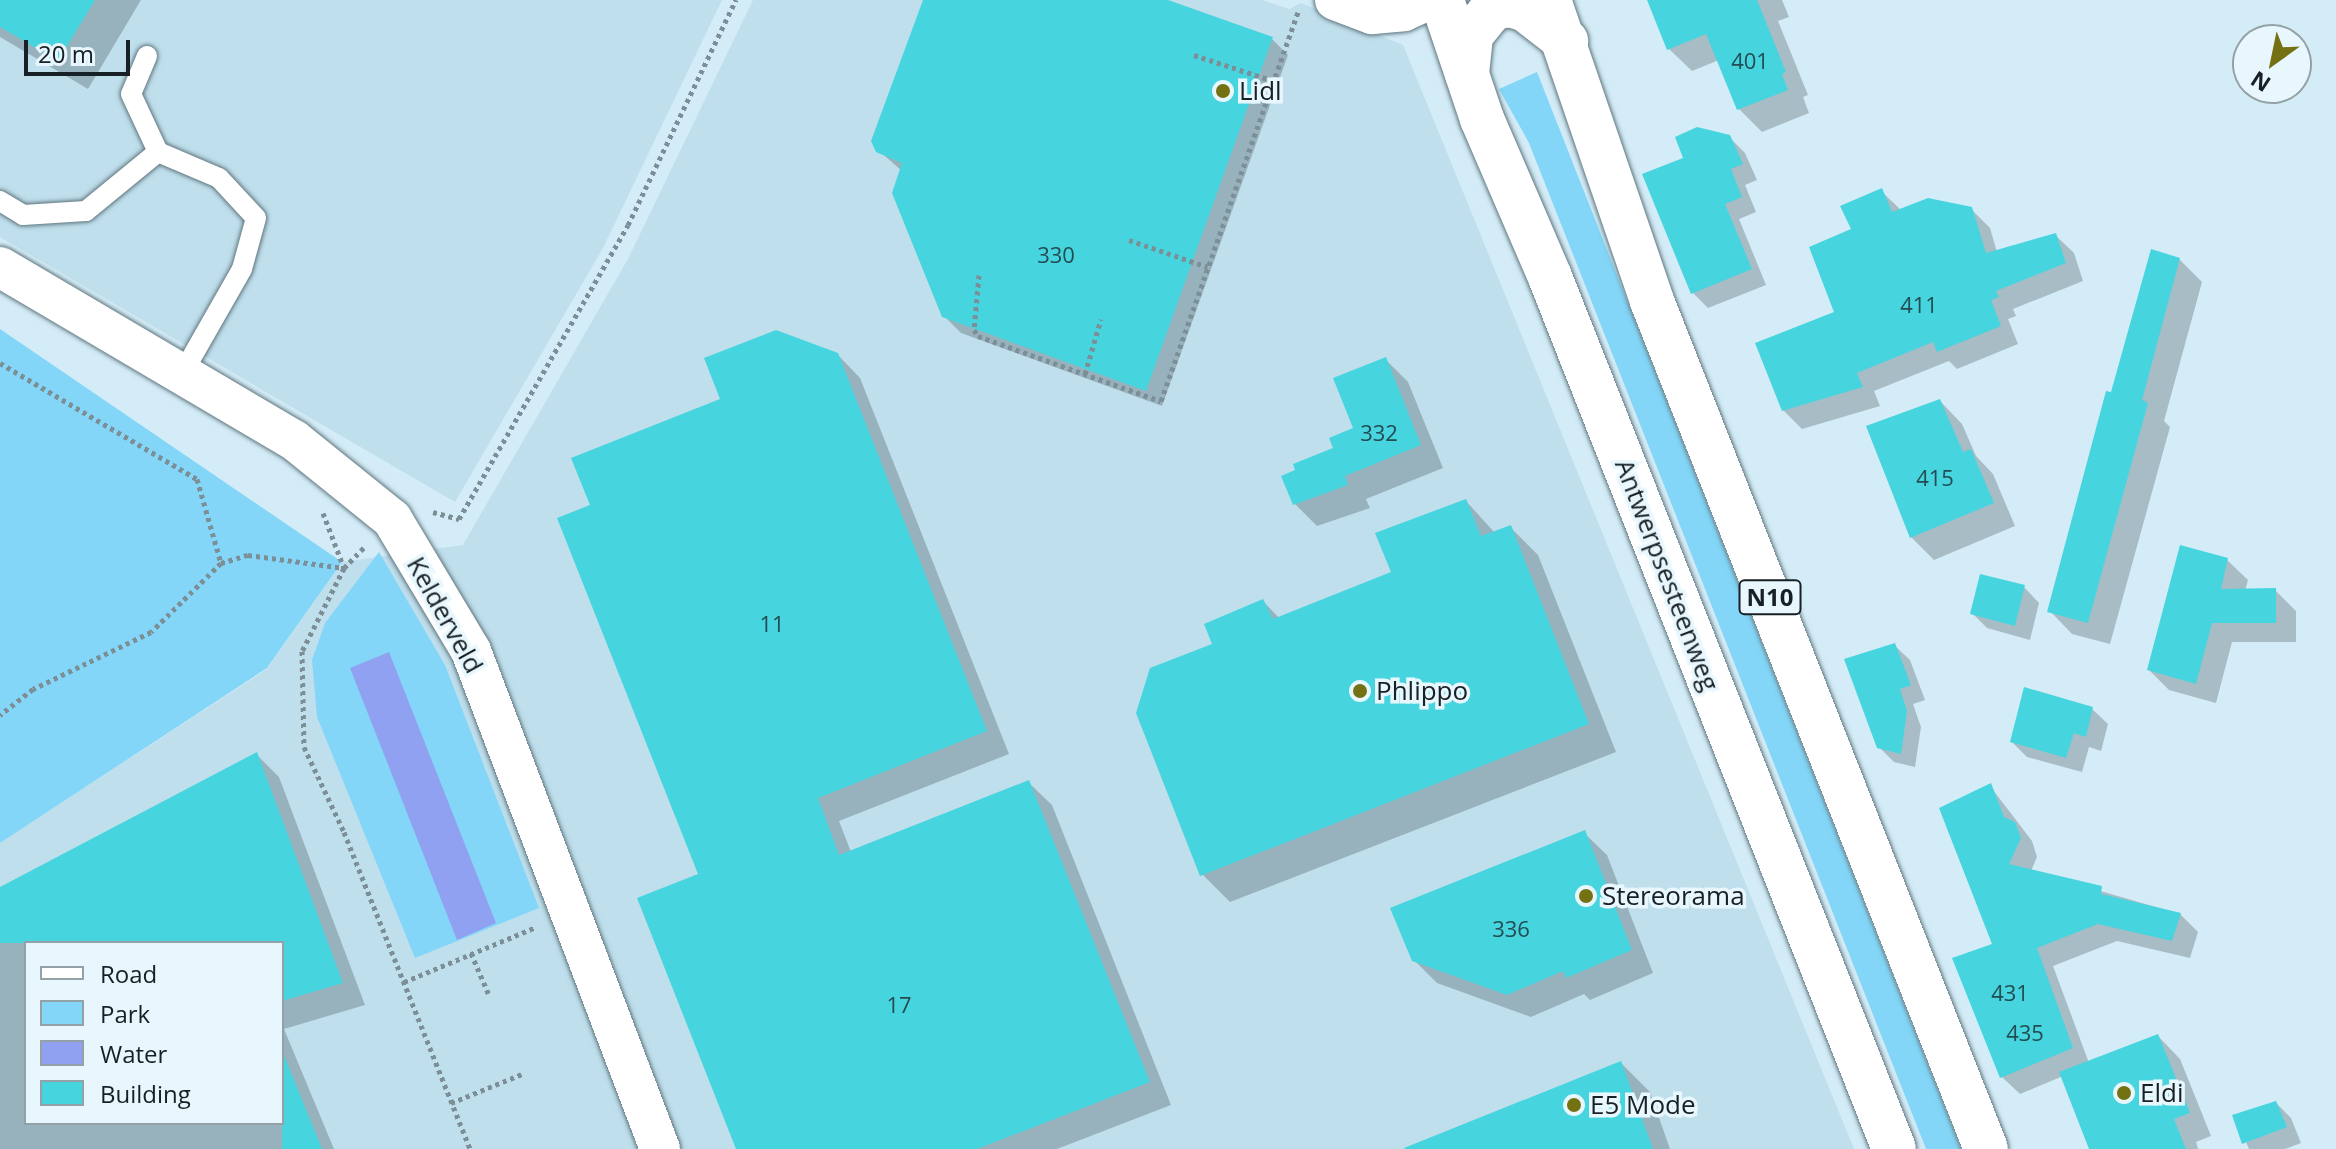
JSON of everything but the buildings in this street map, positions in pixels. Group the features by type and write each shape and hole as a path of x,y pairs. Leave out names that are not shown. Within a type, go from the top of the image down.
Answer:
{"main road":[{"name":"Antwerpsesteenweg","path":"1442,0 1467,74 1894,1149"},
{"name":"N10","path":"1549,0 1566,41 1652,301 1986,1149"},
{"path":"1467,74 1471,35 1493,8 1510,5 1526,10 1566,41"}],"street":[{"path":"1335,0 1372,14 1404,11 1429,0"},
{"name":"Kelderveld","path":"0,267 294,440 392,519 471,651 568,914 660,1149"}],"lane":[{"path":"147,56 131,94 158,152 219,178 256,218 242,269 182,374"},
{"path":"0,201 23,215 86,211 158,152"}],"path":[{"path":"470,1149 404,982 304,747 302,651 344,568 392,519 418,508 459,519 628,225 736,0"},
{"path":"979,275 974,330 978,336 1161,401 1303,0"},
{"path":"1194,55 1274,81"},
{"path":"1129,240 1208,267"},
{"path":"1085,374 1101,319"},
{"path":"0,363 197,479 221,563"},
{"path":"320,507 344,568"},
{"path":"0,715 33,689 151,632 221,563 248,555 344,568"},
{"path":"404,982 568,914"},
{"path":"471,953 489,995"},
{"path":"451,1103 522,1074"}],"shaded area":[{"path":"0,0 722,0 603,248 455,502 0,237"},
{"path":"753,0 1262,0 1289,9 1301,3 1403,45 1854,1149 0,1149 0,843 267,669 342,562 463,545 628,259"}],"green space":[{"path":"1537,72 1961,1149 1926,1149 1529,143 1499,89"},
{"path":"0,329 342,562 267,668 0,843"},
{"path":"379,552 445,665 539,908 415,958 317,717 312,660 325,623"}],"water":[{"path":"389,652 496,923 457,940 350,668"}],"place":[{"name":"Lidl","path":"1223,91"},
{"name":"Phlippo","path":"1360,691"},
{"name":"Stereorama","path":"1586,896"},
{"name":"Eldi","path":"2124,1093"},
{"name":"E5 Mode","path":"1574,1105"}]}
